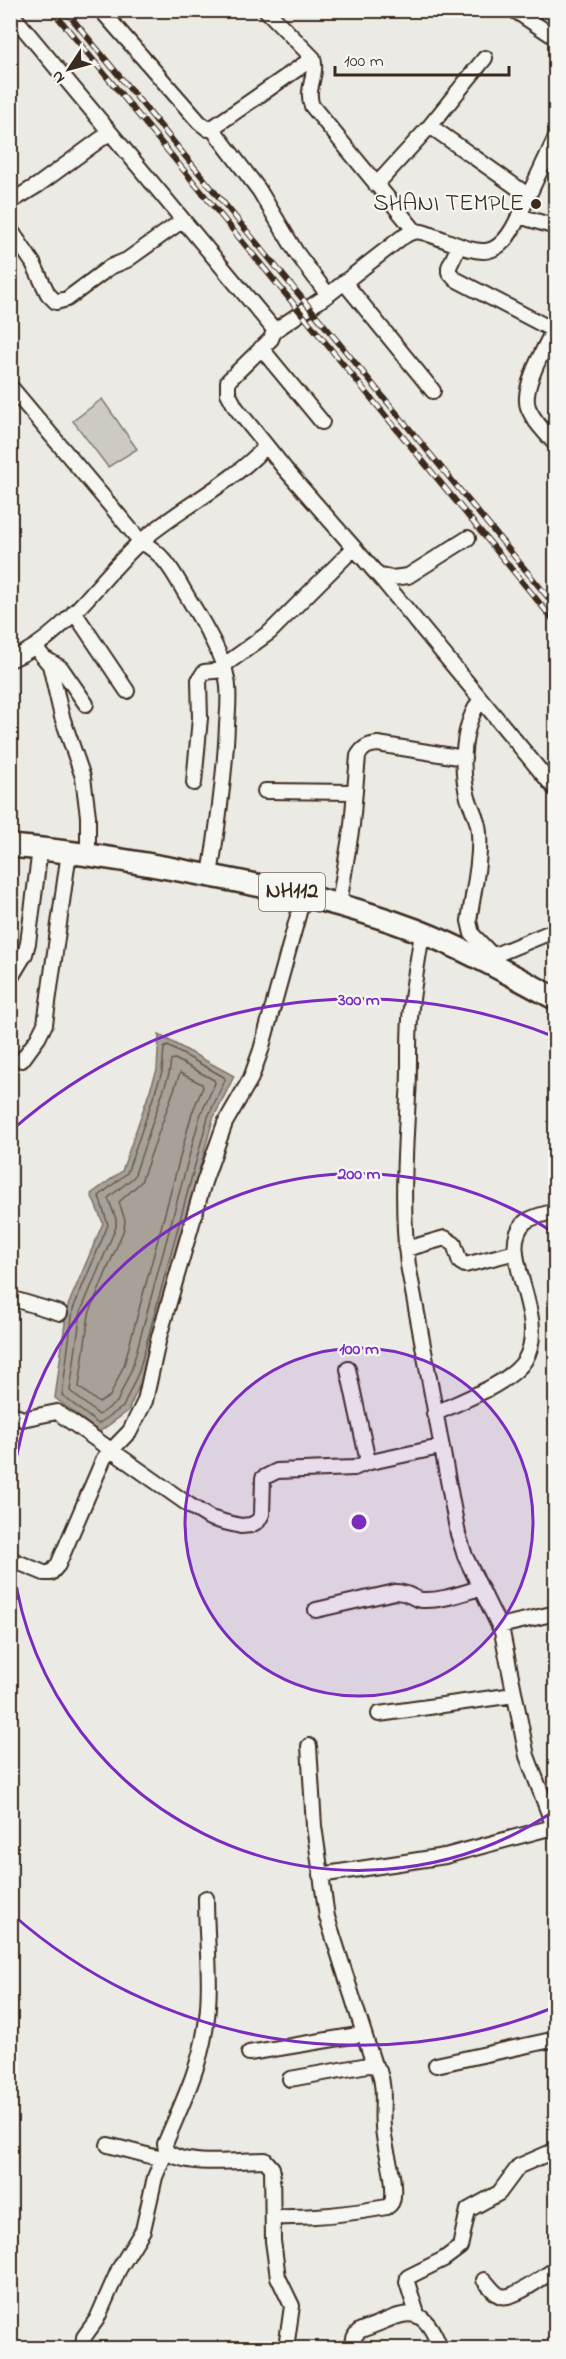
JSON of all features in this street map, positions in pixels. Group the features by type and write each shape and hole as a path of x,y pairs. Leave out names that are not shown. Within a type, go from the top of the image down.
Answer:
{"highway":[{"name":"NH112","path":"10,846 79,853 210,875 304,894 339,904 488,958 555,999"}],"street":[{"path":"100,10 204,127 212,128 313,58"},
{"path":"266,10 313,58 315,65 309,92 312,106 415,231"},
{"path":"514,10 555,38"},
{"path":"10,12 274,331"},
{"path":"375,185 430,126 485,58"},
{"path":"430,126 529,196"},
{"path":"212,128 260,190 297,252 328,294"},
{"path":"10,202 38,185 109,133"},
{"path":"555,137 529,196 525,218 504,242 487,252 476,252 428,233 415,231 401,238 328,294 274,331 271,339 233,374 227,387 236,408 266,446 379,576 555,789"},
{"path":"525,218 555,227"},
{"path":"525,218 555,234"},
{"path":"10,229 33,263 48,294 56,302 67,299 110,267 127,260 183,220"},
{"path":"459,246 449,267 449,272 454,279 554,328 528,386 526,398 530,413 555,444"},
{"path":"344,282 433,391"},
{"path":"261,348 322,422"},
{"path":"10,386 141,542 156,549 164,557 192,603 224,668 228,697 226,740 221,800 210,875"},
{"path":"10,660 35,647 74,612 141,542 168,520 243,468 266,446"},
{"path":"379,576 392,578 408,576 468,538"},
{"path":"194,783 200,717 200,675 224,668 270,632 354,548"},
{"path":"74,612 127,691"},
{"path":"35,647 46,659 61,668 86,704"},
{"path":"22,1060 45,1023 88,816 83,777 62,717 53,674 46,659"},
{"path":"481,699 470,720 464,758 468,798 479,832 470,930 488,958 555,930"},
{"path":"339,904 348,855 358,756 365,747 370,745 464,758"},
{"path":"265,791 355,792"},
{"path":"10,979 21,963 28,943 40,849"},
{"path":"10,1559 44,1573 51,1573 58,1565 104,1458 130,1431 146,1401 159,1337 198,1202 225,1123 251,1078 261,1050 304,894"},
{"path":"320,1875 427,1860 554,1830 527,1756 500,1626 465,1556 458,1534 440,1447 406,1249 403,1180 409,1092 410,1015 422,933"},
{"path":"434,1414 500,1381 524,1361 531,1343 533,1323 516,1264 518,1234 525,1222 555,1211"},
{"path":"406,1249 445,1238 454,1244 460,1262 465,1265 516,1252"},
{"path":"10,1298 60,1313"},
{"path":"348,1369 366,1463"},
{"path":"10,1413 22,1419 57,1412 210,1518 241,1526 251,1525 258,1521 262,1514 262,1484 267,1474 277,1471 354,1468 366,1463 440,1447"},
{"path":"316,1610 395,1592 405,1592 421,1600 450,1597 480,1588"},
{"path":"500,1626 555,1613"},
{"path":"379,1714 514,1695"},
{"path":"273,2217 314,2218 387,2207 391,2205 393,2185 382,2126 384,2097 378,2069 364,2034 327,1917 314,1826 309,1746"},
{"path":"82,2349 84,2337 97,2319 119,2269 143,2230 151,2190 164,2155 165,2144 197,2063 205,2034 208,2001 206,1899"},
{"path":"249,2053 364,2034"},
{"path":"436,2065 555,2039"},
{"path":"290,2079 375,2065"},
{"path":"108,2145 186,2161 265,2160 272,2168 273,2241 278,2277 292,2306 286,2349"},
{"path":"417,2314 407,2282 408,2277 454,2253 463,2241 468,2210 499,2193 519,2166 555,2150"},
{"path":"484,2280 495,2293 505,2297 514,2295 555,2269"},
{"path":"354,2349 355,2333 411,2313 422,2317 433,2331 440,2349"}],"shaded area":[{"path":"102,399 137,449 108,467 73,421"}],"water":[{"path":"159,1035 234,1076 213,1119 145,1373 128,1411 99,1432 55,1398 67,1308 103,1223 91,1194 122,1171 157,1070"}],"railway":[{"path":"52,10 556,623"},
{"path":"65,10 556,607"}],"place":[{"name":"SHANI TEMPLE","path":"536,204"}]}
